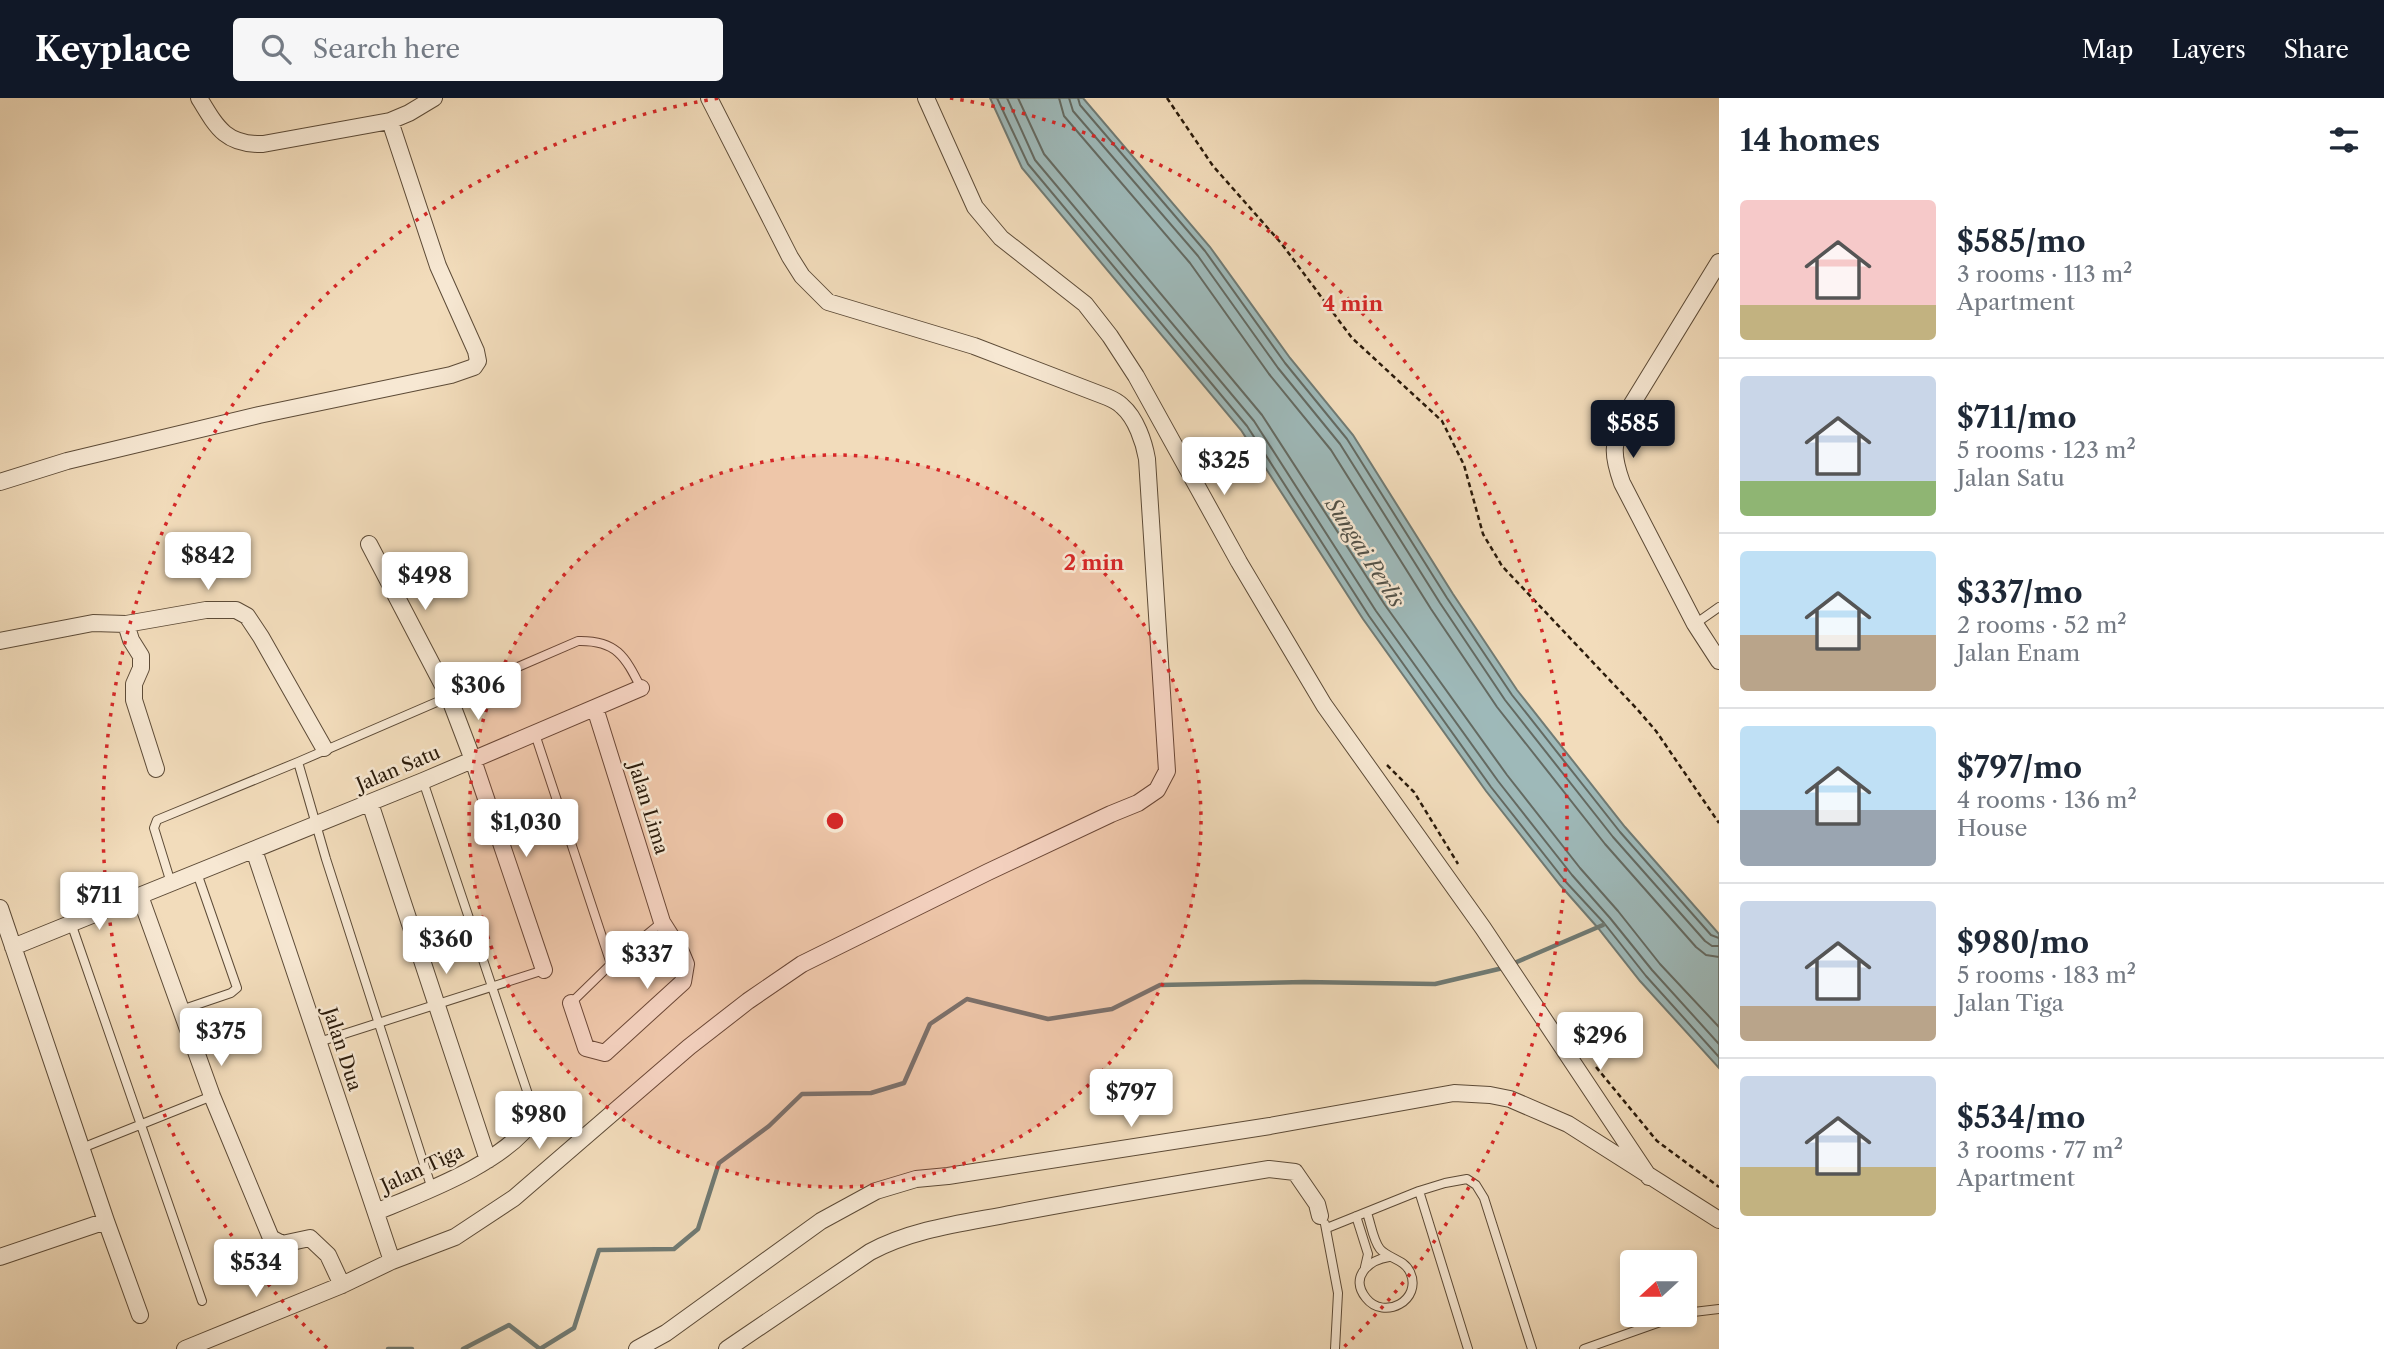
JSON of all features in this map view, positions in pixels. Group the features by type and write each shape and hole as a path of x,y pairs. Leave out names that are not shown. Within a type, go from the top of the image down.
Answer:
{"street":[{"path":"199,98 221,130 236,141 248,144 263,144 390,121 434,98"},
{"path":"185,1349 455,1237 514,1198 689,1047 748,1001 802,964 988,872 1138,803 1157,790 1167,771 1147,459 1132,419 1122,405 1107,397 974,346 828,302 802,276 790,257 709,98"},
{"path":"926,98 975,207 1001,238 1085,304 1110,336 1136,376 1239,562 1324,705 1483,928 1649,1177"},
{"path":"0,482 67,461 259,415 451,375 474,367 478,361 476,351 438,266 390,121"},
{"path":"1719,262 1624,417 1615,438 1614,460 1622,483 1695,624 1719,661"},
{"path":"369,544 449,697 544,970"},
{"path":"0,641 93,624 126,624 223,609 236,610 247,616 261,637 324,748"},
{"path":"126,624 131,640 141,656 141,668 134,684 134,701 156,769"},
{"name":"Jalan Satu","path":"13,947 370,803 640,688"},
{"name":"Jalan Lima","path":"571,1003 586,1048 605,1054 682,982 685,964 681,952 662,922 595,708"},
{"name":"Jalan Tiga","path":"370,803 488,1160 432,1189 376,1212"},
{"name":"Jalan Dua","path":"254,849 392,1261"},
{"path":"140,896 212,1096 271,1238 282,1244 310,1238 328,1255 342,1285"},
{"path":"0,908 140,1315"},
{"path":"637,1349 666,1333 821,1221 876,1191 916,1179 1270,1126 1454,1093 1490,1095 1526,1105 1568,1124 1719,1220"},
{"path":"488,1160 529,1126 535,1116 530,1100"},
{"path":"727,1349 870,1252 891,1241 926,1230 1269,1169 1295,1172 1317,1203 1324,1222"},
{"path":"0,1257 106,1221"}],"lane":[{"path":"1695,624 1719,607"},
{"path":"171,883 154,828 157,820 578,641 598,640 613,648 627,660 640,688"},
{"path":"535,734 611,964"},
{"path":"298,762 432,1189"},
{"path":"423,781 530,1100"},
{"path":"181,1010 231,993 237,988 197,873"},
{"path":"571,1003 611,964 662,922"},
{"path":"71,923 202,1301"},
{"path":"319,1042 544,970"},
{"path":"82,1148 212,1096"},
{"path":"1335,1349 1338,1293 1324,1222 1367,1213 1419,1191 1467,1179 1476,1185 1484,1198 1532,1349"},
{"path":"1419,1191 1468,1349"},
{"path":"1356,1216 1368,1254 1360,1280 1362,1294 1370,1304 1383,1309 1397,1307 1407,1299 1412,1286 1410,1273 1402,1262 1379,1248 1367,1213"},
{"path":"1365,1267 1376,1259 1390,1257"},
{"path":"1698,1312 1719,1308"},
{"path":"1584,1349 1647,1327"}],"path":[{"path":"1167,98 1213,166 1280,243 1352,338 1442,421 1464,465 1483,534 1502,566 1656,731 1719,823"},
{"path":"1384,762 1414,792 1465,874"},
{"path":"1592,1062 1657,1140 1719,1188"}],"water":[{"name":"Sungai Perlis","path":"990,98 1083,98 1210,247 1290,358 1353,435 1517,690 1625,827 1719,934 1719,1068 1640,981 1486,791 1363,619 1241,430 1022,168"}],"waterway":[{"path":"1512,964 1603,925"},
{"path":"540,1349 574,1328 599,1250 674,1249 698,1229 719,1163 769,1126 802,1094 871,1093 904,1083 930,1024 967,999 1048,1019 1112,1009 1160,985 1304,982 1435,984 1503,968"},
{"path":"463,1349 509,1325 540,1349"},
{"path":"388,1349 412,1349"}]}
